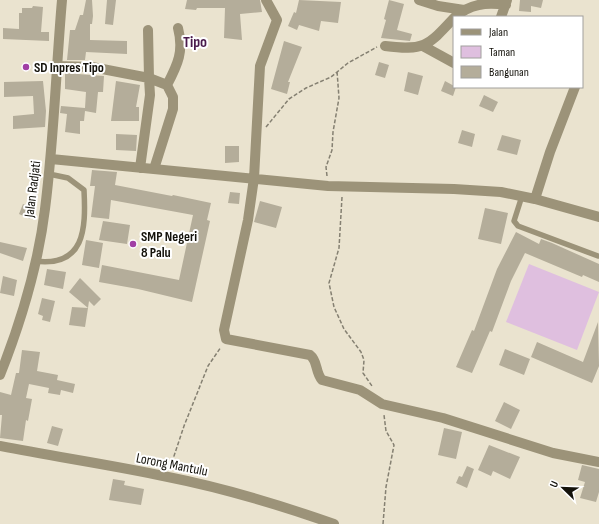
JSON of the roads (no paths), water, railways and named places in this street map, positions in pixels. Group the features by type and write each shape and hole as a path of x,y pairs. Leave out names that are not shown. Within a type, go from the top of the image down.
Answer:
{"street":[{"name":"Jalan Radjati","path":"0,375 25,306 45,210 51,159 56,66 62,0"},
{"path":"266,0 277,20 260,66 254,178 248,220 224,330 226,339 310,355 315,361 317,374 322,380 360,390 382,404 443,418 553,453 599,462"},
{"path":"419,0 438,6 464,10"},
{"path":"457,16 464,10 482,4 506,2 501,16"},
{"path":"385,46 407,49 423,46 431,42 453,20"},
{"path":"167,85 175,69 180,53 182,42 178,28"},
{"path":"140,168 150,95 148,30"},
{"path":"423,46 453,62"},
{"path":"56,66 92,67 149,78 167,85 173,97 173,109 154,169"},
{"path":"535,199 550,152 575,88"},
{"path":"51,159 328,186 454,189 501,192 535,199 599,217"},
{"name":"Lorong Mantulu","path":"0,446 168,476 231,491 334,524"}],"lane":[{"path":"34,262 47,263 62,260 73,254 81,238 85,216 84,190 68,178 49,174"},
{"path":"522,196 514,221 518,226 598,256"}],"place":[{"name":"SD Inpres Tipo","path":"26,67"},
{"name":"SMP Negeri 8 Palu","path":"133,244"}],"district":[{"name":"Tipo","path":"195,41"}]}
